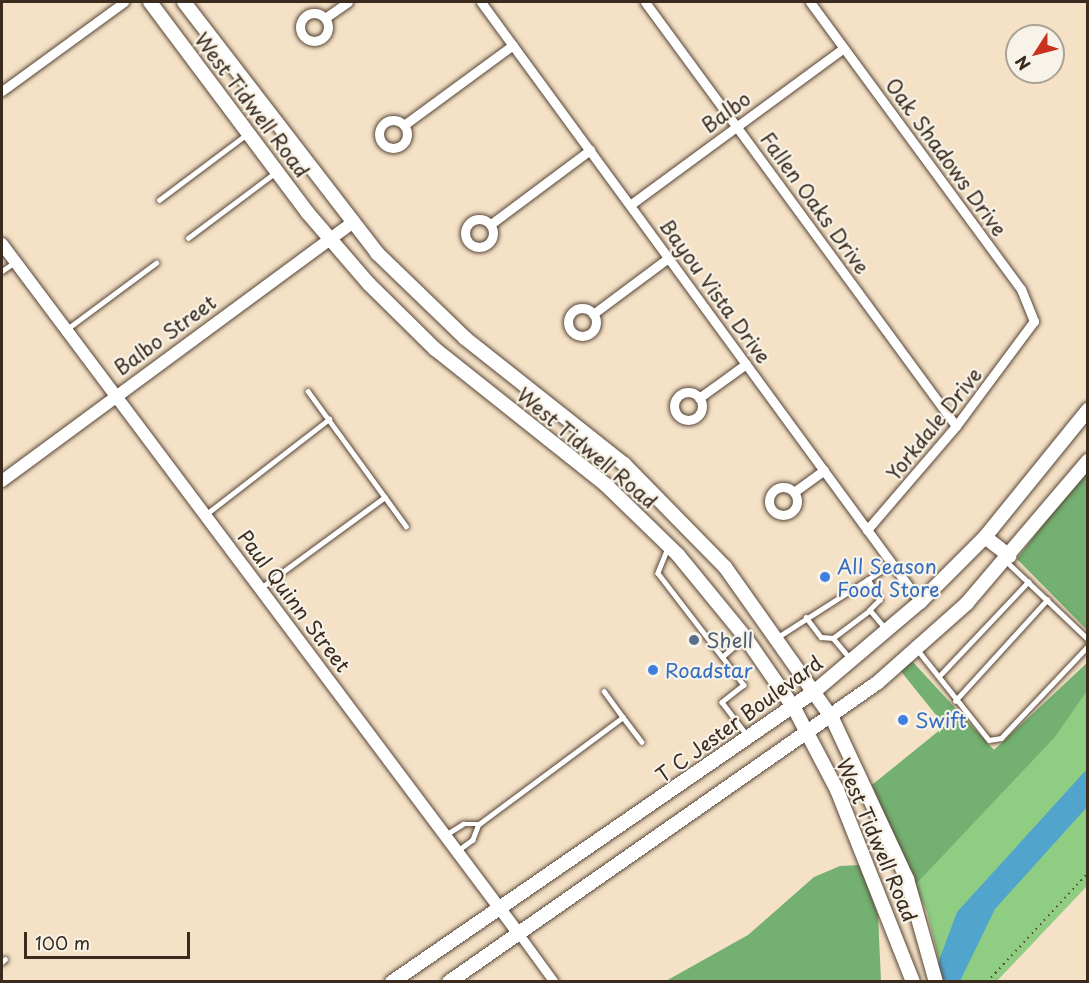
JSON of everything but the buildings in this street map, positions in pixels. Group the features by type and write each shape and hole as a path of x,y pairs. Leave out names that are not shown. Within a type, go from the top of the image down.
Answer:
{"main road":[{"name":"West Tidwell Road","path":"150,2 330,240 411,326 606,484 673,550 745,637 809,734 867,855 913,981"},
{"name":"West Tidwell Road","path":"184,2 352,223 423,299 517,380 624,465 698,537 778,637 832,718 907,879 921,920 936,981"},
{"path":"501,401 517,380"},
{"name":"T C Jester Boulevard","path":"392,981 794,708 815,691 920,602 985,537 1088,410"},
{"path":"449,981 832,718 917,650 1007,558 1088,461"},
{"path":"673,550 698,537"},
{"path":"985,537 1007,558"}],"street":[{"path":"2,91 124,2"},
{"path":"325,18 348,2"},
{"name":"Bayou Vista Drive","path":"481,2 920,602"},
{"name":"Fallen Oaks Drive","path":"645,2 957,426"},
{"name":"Oak Shadows Drive","path":"810,2 1021,289 1034,321 1025,339"},
{"path":"404,125 513,45"},
{"name":"Balbo","path":"630,205 844,48"},
{"path":"491,224 590,150"},
{"name":"Balbo Street","path":"2,481 352,223"},
{"name":"Paul Quinn Street","path":"2,244 554,981"},
{"path":"593,314 668,258"},
{"name":"Yorkdale Drive","path":"867,530 957,426 1025,339"},
{"path":"699,398 746,364"},
{"path":"794,492 824,470"}],"lane":[{"path":"159,200 248,133"},
{"path":"189,238 277,172"},
{"path":"2,271 15,262"},
{"path":"66,330 156,263"},
{"path":"308,391 406,526"},
{"path":"205,516 329,419"},
{"path":"260,589 385,497"},
{"path":"673,550 658,573 744,686 722,702 749,738"},
{"path":"1007,558 1028,582 1088,639"},
{"path":"778,637 892,564"},
{"path":"806,617 821,637 833,638 880,600 868,579"},
{"path":"1028,582 941,674 938,682 989,740 1001,738 1088,646"},
{"path":"955,701 1047,600"},
{"path":"870,610 887,630"},
{"path":"722,657 745,637"},
{"path":"833,638 852,660"},
{"path":"917,650 941,674"},
{"path":"604,691 642,742"},
{"path":"458,851 473,840 479,824 623,717"},
{"path":"445,835 463,824 479,824"}],"path":[{"path":"987,981 1088,873"}],"green space":[{"path":"1087,467 1087,630 1017,559"},
{"path":"911,660 994,750 1087,663 1087,691 1054,738 915,885 872,785 945,726 900,670"},
{"path":"1087,663 1087,886 997,981 944,981 927,912 872,785 945,726 900,670 994,750"},
{"path":"860,865 878,915 881,981 664,982 748,935 814,877 840,866"}],"water":[{"path":"1087,769 1087,807 995,909 960,981 931,982 957,912"}],"place":[{"name":"All Season Food Store","path":"825,577"},
{"name":"Shell","path":"694,640"},
{"name":"Roadstar","path":"653,670"},
{"name":"Swift","path":"903,720"}]}
